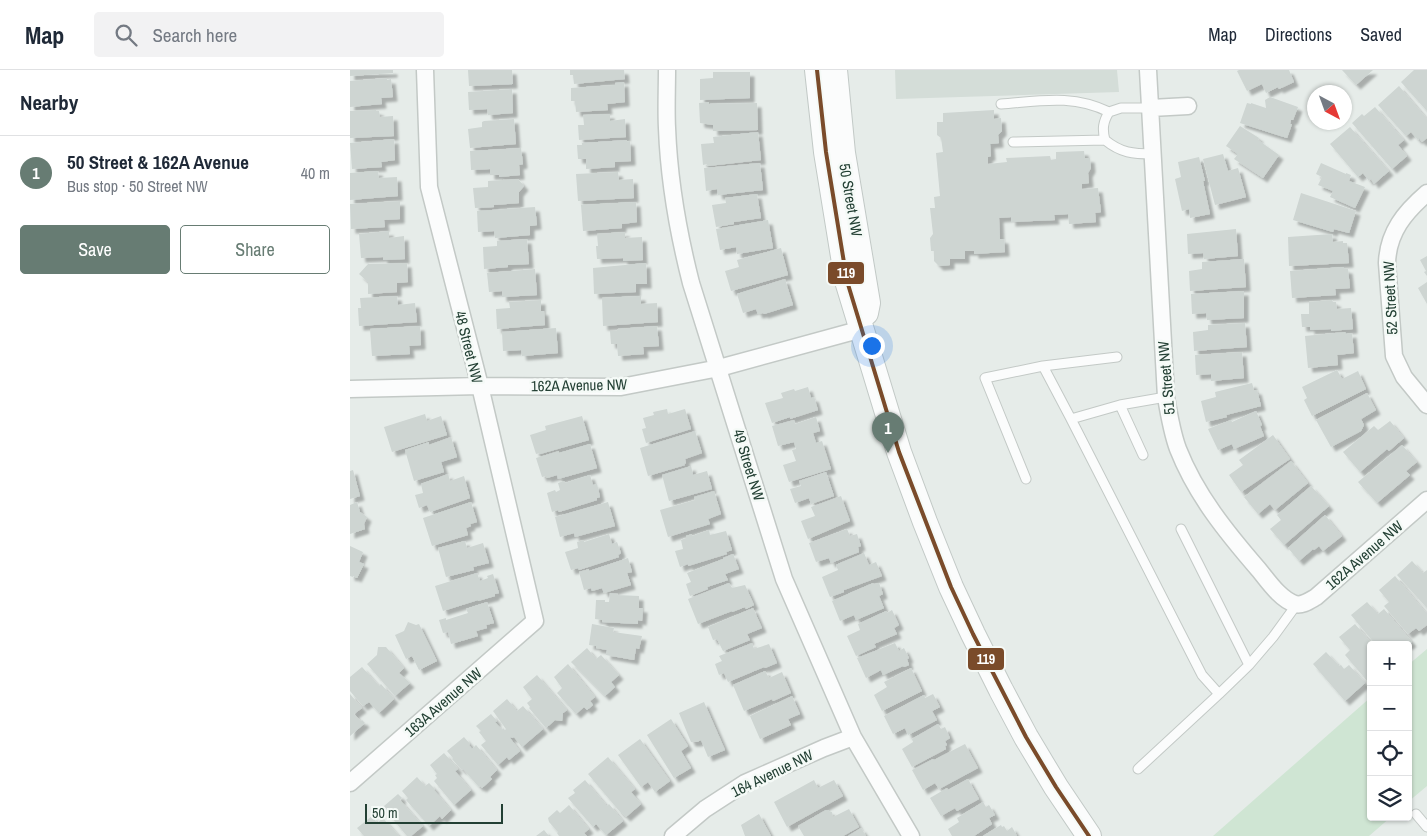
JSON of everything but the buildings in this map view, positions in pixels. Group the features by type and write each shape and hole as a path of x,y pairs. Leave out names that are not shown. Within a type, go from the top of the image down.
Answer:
{"main road":[{"name":"50 Street NW","path":"817,70 826,152 846,272 854,306 899,452 951,586 993,674 1026,737 1089,836"},
{"name":"50 Street NW","path":"835,70 843,153 868,303 862,329"}],"street":[{"name":"48 Street NW","path":"425,70 429,187 480,386 535,621"},
{"name":"49 Street NW","path":"667,70 669,155 677,224 682,248 691,283 784,579 853,737 912,836"},
{"name":"51 Street NW","path":"1148,70 1166,397 1171,424 1178,449 1200,493 1212,512 1273,587 1288,600 1297,604"},
{"path":"1151,108 1188,106"},
{"name":"52 Street NW","path":"1427,193 1407,212 1394,230 1388,253 1394,356 1404,377 1427,405"},
{"name":"162A Avenue NW","path":"350,389 480,386 621,387 718,368 862,329"},
{"name":"162A Avenue NW","path":"1297,604 1306,603 1316,597 1427,500"},
{"name":"163A Avenue NW","path":"350,783 535,621"},
{"name":"164 Avenue NW","path":"674,836 705,810 745,783 853,737"}],"lane":[{"path":"1001,104 1069,100 1096,105 1110,112"},
{"path":"1105,140 1103,132 1104,119 1110,112 1121,108 1151,108"},
{"path":"1013,142 1105,140 1121,150 1135,154 1153,154"},
{"path":"1026,480 985,378 1043,366 1117,356"},
{"path":"1043,366 1202,675 1219,694"},
{"path":"1071,419 1120,405 1166,397"},
{"path":"1120,405 1142,455"},
{"path":"1181,529 1249,665"},
{"path":"1138,769 1249,665 1273,637 1297,604"},
{"path":"1416,814 1427,827"}],"shaded area":[{"path":"895,70 1117,70 1119,92 896,99"}],"green space":[{"path":"1427,649 1427,786 1412,799 1412,686 1412,662"},
{"path":"1367,701 1367,821 1386,821 1369,836 1213,836"}],"transit line":[{"name":"119","path":"817,70 826,152 847,281 899,452 951,587 973,634 1026,737 1056,787 1089,836"}],"place":[{"name":"50 Street & 162A Avenue","path":"888,453"}]}
